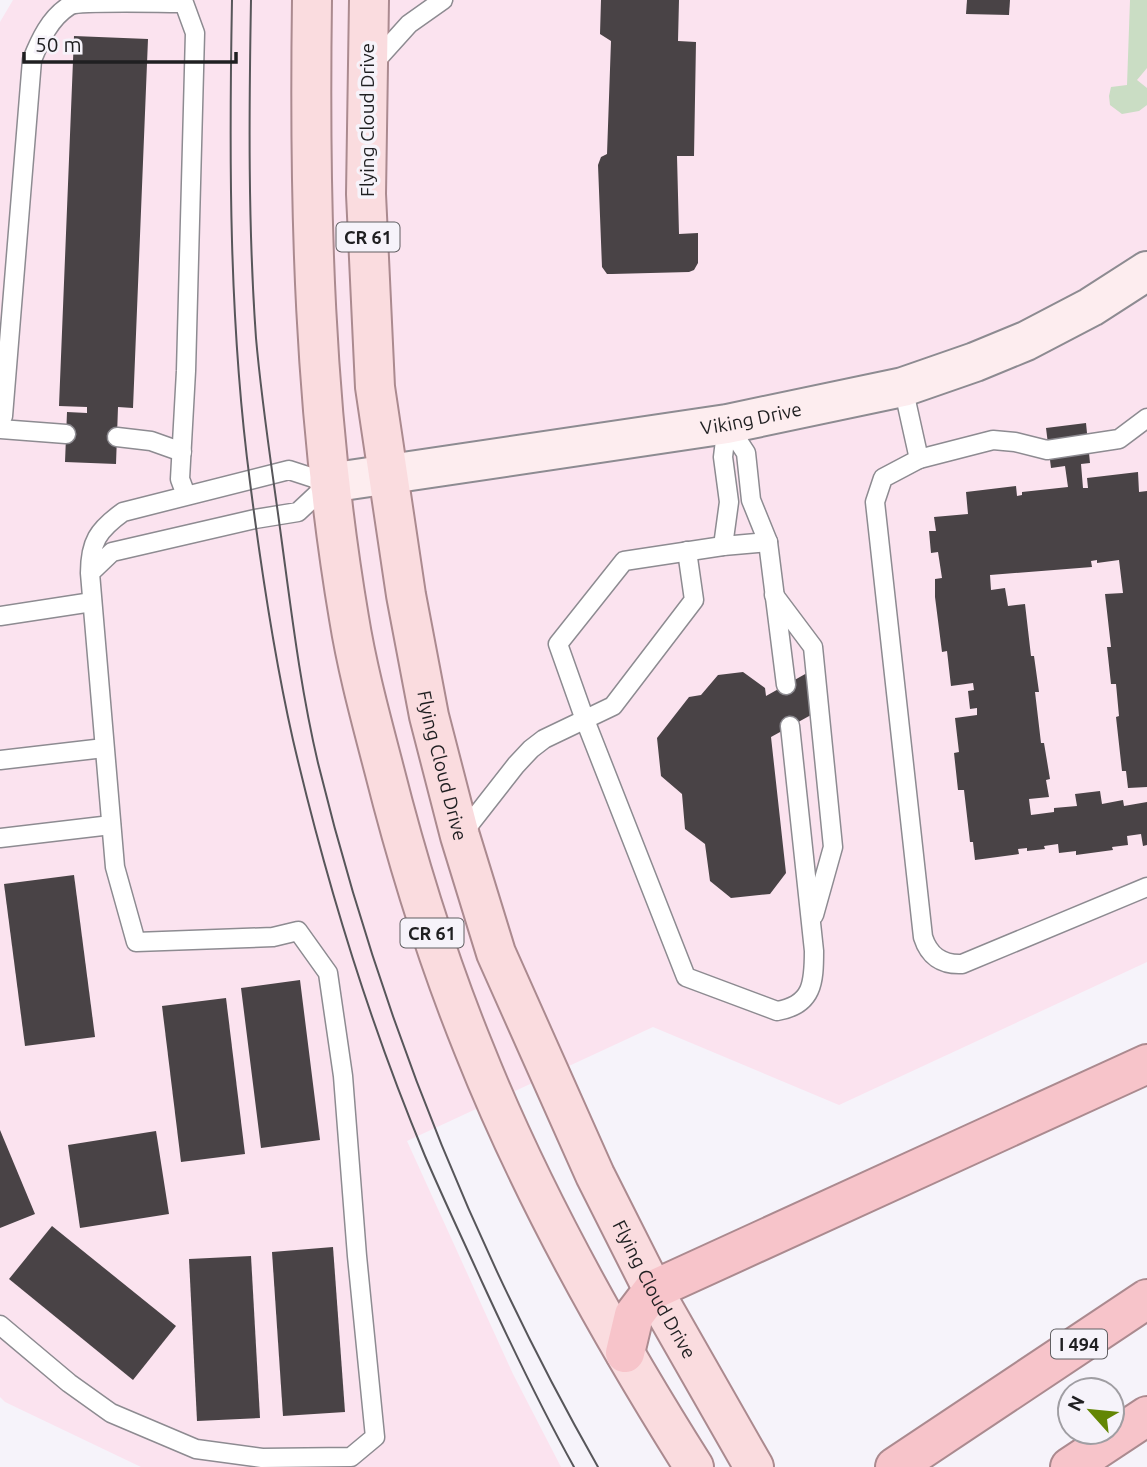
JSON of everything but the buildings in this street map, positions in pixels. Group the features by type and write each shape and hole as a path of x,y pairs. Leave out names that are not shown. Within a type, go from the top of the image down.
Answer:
{"highway":[{"path":"625,1353 634,1315 653,1290 1147,1064"},
{"name":"I 494","path":"897,1465 1147,1299"},
{"path":"1070,1467 1147,1416"}],"main road":[{"name":"CR 61","path":"312,0 310,200 315,320 329,483 349,621 404,848 474,1050 530,1174 563,1242 625,1353 694,1467"},
{"name":"Flying Cloud Drive","path":"369,0 366,128 368,261 375,387 405,595 429,716 460,836 496,953 595,1175 653,1290 754,1467"}],"street":[{"name":"Viking Drive","path":"329,483 727,424 903,387 1026,341 1145,277"}],"lane":[{"path":"367,70 409,24 443,0"},
{"path":"0,422 4,416 32,60 41,39 55,19 71,4 184,3 195,33 186,371 180,479 186,495"},
{"path":"903,387 919,459"},
{"path":"1147,418 1119,439 1047,450 993,440 919,459 883,478 875,502 926,948 941,961 951,965 962,964 1147,887"},
{"path":"727,424 746,453 751,500 768,542 786,685"},
{"path":"723,546 729,502 723,457 727,424"},
{"path":"0,429 66,434"},
{"path":"117,437 151,441 182,452"},
{"path":"0,1325 69,1383 111,1413 196,1449 262,1458 351,1457 375,1437 356,1256 343,1076 328,973 298,931 273,937 136,942 115,867 90,573 90,551 99,534 110,521 123,512 289,470 329,483 298,512 112,552 90,573"},
{"path":"768,542 624,561 558,644 584,720 687,978 777,1012 790,1009 803,1001 814,977 814,951 790,726"},
{"path":"460,836 531,749 544,739 613,706 694,600 687,551"},
{"path":"774,595 813,647 834,847 811,925"},
{"path":"0,616 92,602"},
{"path":"0,760 104,748"},
{"path":"0,838 111,825"}],"shaded area":[{"path":"13,0 1147,0 1147,962 839,1105 653,1027 407,1141 513,1374 561,1467 141,1467 5,1402 0,1397 0,22"}],"green space":[{"path":"1130,0 1147,0 1147,68 1137,80 1147,88 1147,105 1139,111 1122,114 1110,105 1109,96 1111,87 1127,85"}],"tram line":[{"path":"232,0 231,181 238,362 259,547 293,740 350,951 385,1054 439,1188 504,1329 574,1467"},
{"path":"251,0 250,211 256,338 293,626 318,763 369,945 434,1124 510,1299 598,1467"}]}
